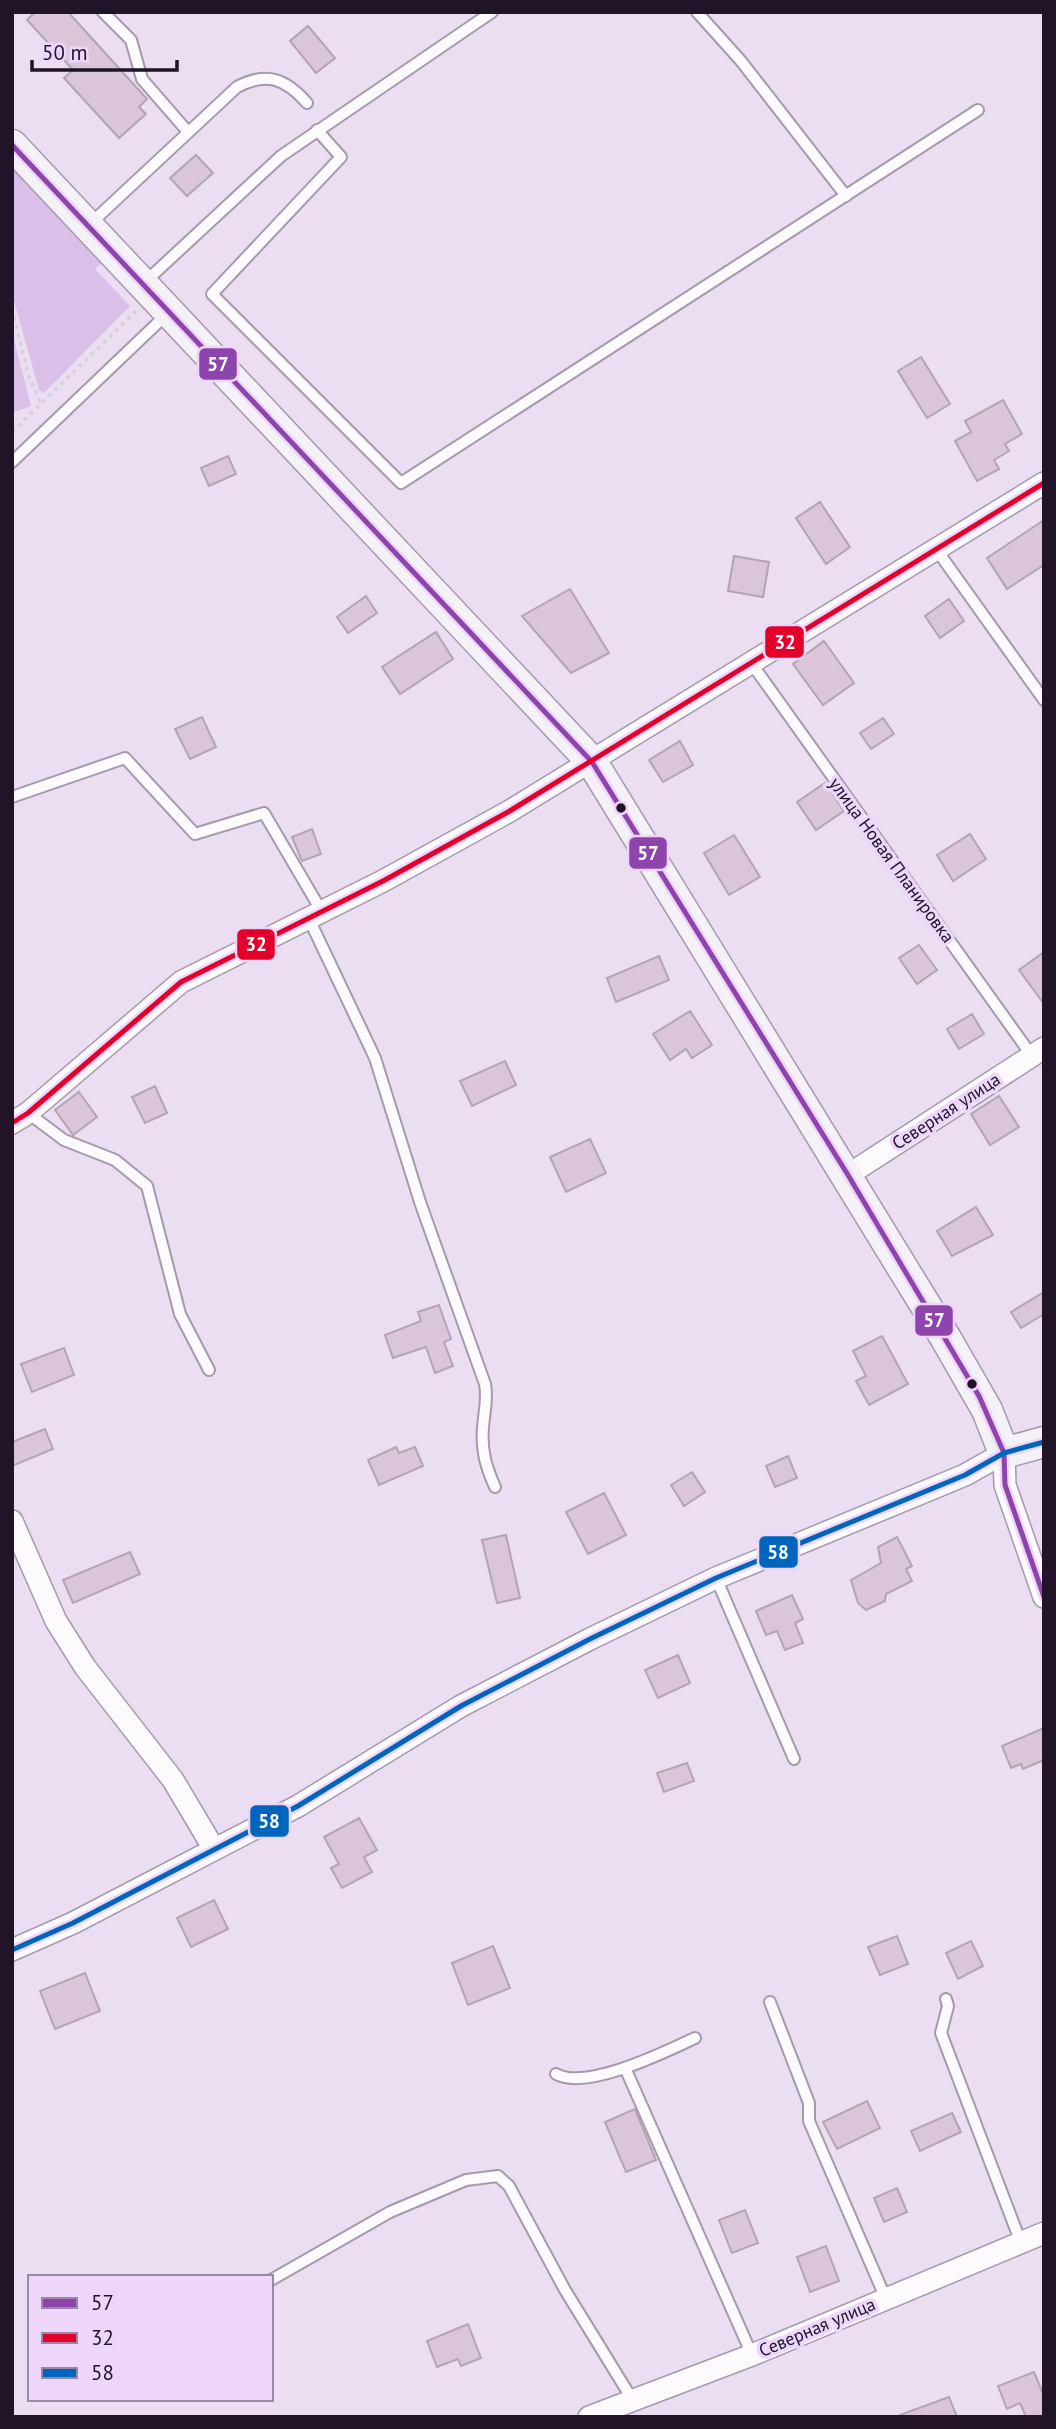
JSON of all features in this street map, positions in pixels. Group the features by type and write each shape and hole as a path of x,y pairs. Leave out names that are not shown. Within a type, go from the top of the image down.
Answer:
{"street":[{"path":"12,145 592,762 848,1175 979,1396 1004,1452 1005,1485 1044,1597"},
{"path":"20,1118 181,982 315,916 592,762 1044,483"},
{"name":"Северная улица","path":"848,1175 1038,1052"},
{"path":"12,1950 73,1923 298,1805 461,1706 716,1578 965,1475 1004,1452 1044,1442"},
{"path":"12,1521 56,1621 85,1667 173,1780 214,1849"},
{"name":"Северная улица","path":"589,2417 752,2355 1044,2233"}],"lane":[{"path":"103,12 131,40 142,79 188,132"},
{"path":"12,462 155,297 160,271 242,191 317,130 492,12"},
{"path":"696,12 741,61 846,196"},
{"path":"88,226 237,87 248,82 281,81 291,84 307,103"},
{"path":"317,130 341,157 212,295 401,483 978,110"},
{"path":"936,548 1044,700"},
{"name":"улица Новая Планировка","path":"752,664 1038,1052"},
{"path":"12,797 125,758 195,834 264,813 315,916 375,1058 420,1202 485,1384 488,1396 482,1446 485,1465 495,1487"},
{"path":"20,1118 64,1140 115,1160 147,1186 180,1314 209,1370"},
{"path":"716,1578 794,1759"},
{"path":"946,1999 948,2006 941,2033 1021,2243"},
{"path":"770,2002 809,2103 809,2121 886,2298"},
{"path":"556,2074 564,2078 576,2078 626,2070 695,2038"},
{"path":"626,2070 752,2355"},
{"path":"273,2279 390,2212 467,2180 498,2176 509,2186 565,2290 632,2399"}],"path":[{"path":"12,432 155,297"},
{"path":"12,309 28,374 41,404"}],"shaded area":[{"path":"18,164 106,259 95,269 130,306 44,393 39,390 12,294 12,169"},
{"path":"12,332 31,406 12,413"}],"building":[{"path":"35,12 68,12 147,99 139,107 146,114 119,138 64,78 73,70 27,20"},
{"path":"308,26 335,58 316,73 290,41"},
{"path":"196,155 213,173 187,196 170,178"},
{"path":"921,357 950,404 927,418 898,371"},
{"path":"1003,400 1022,434 1005,444 1009,451 994,460 999,469 977,481 955,441 971,432 965,421"},
{"path":"228,456 236,474 209,486 201,468"},
{"path":"820,502 850,547 826,564 796,518"},
{"path":"1044,520 1044,565 1007,589 987,558"},
{"path":"734,556 769,562 763,597 728,591"},
{"path":"570,589 609,653 571,673 522,616"},
{"path":"366,596 377,613 348,633 337,617"},
{"path":"949,599 964,621 940,638 925,616"},
{"path":"436,632 453,659 400,694 382,667"},
{"path":"824,641 854,683 823,705 793,664"},
{"path":"202,717 216,747 190,759 175,729"},
{"path":"883,718 894,734 871,749 860,733"},
{"path":"680,741 693,765 663,782 649,760"},
{"path":"825,783 844,811 816,830 797,802"},
{"path":"312,829 321,854 302,861 292,837"},
{"path":"970,834 986,859 953,881 937,855"},
{"path":"734,835 760,877 729,895 704,853"},
{"path":"919,945 937,970 917,984 899,958"},
{"path":"1044,952 1044,1004 1019,970"},
{"path":"659,956 669,980 616,1002 607,978"},
{"path":"690,1011 712,1045 692,1058 686,1049 670,1060 653,1034"},
{"path":"972,1014 984,1034 959,1049 947,1029"},
{"path":"505,1061 516,1085 472,1106 460,1081"},
{"path":"155,1086 167,1113 145,1123 132,1097"},
{"path":"79,1092 97,1117 73,1135 55,1110"},
{"path":"999,1096 1019,1127 990,1145 971,1114"},
{"path":"590,1139 606,1173 566,1192 550,1157"},
{"path":"976,1207 993,1235 952,1256 937,1231"},
{"path":"1044,1292 1044,1314 1021,1328 1011,1312"},
{"path":"439,1305 451,1339 444,1342 453,1366 435,1373 426,1347 393,1358 385,1335 421,1321 418,1312"},
{"path":"882,1336 908,1384 869,1405 856,1381 866,1376 853,1351"},
{"path":"64,1348 74,1375 32,1392 21,1364"},
{"path":"45,1429 53,1449 12,1466 12,1442"},
{"path":"396,1447 399,1453 415,1447 423,1466 379,1485 368,1460"},
{"path":"788,1456 797,1478 775,1487 766,1466"},
{"path":"692,1472 705,1492 684,1506 671,1485"},
{"path":"604,1493 626,1535 588,1554 566,1512"},
{"path":"506,1535 520,1598 497,1603 482,1540"},
{"path":"897,1537 912,1566 906,1569 912,1581 886,1594 885,1601 866,1610 858,1603 851,1580 881,1563 878,1547"},
{"path":"130,1552 140,1574 73,1603 63,1580"},
{"path":"792,1595 803,1619 795,1623 803,1643 785,1650 777,1631 766,1635 756,1611"},
{"path":"678,1655 690,1683 658,1698 645,1670"},
{"path":"1044,1728 1044,1760 1023,1769 1021,1764 1011,1768 1002,1746"},
{"path":"687,1763 694,1781 664,1792 657,1773"},
{"path":"359,1818 377,1850 364,1857 372,1872 342,1888 331,1868 339,1864 324,1837"},
{"path":"214,1900 228,1929 191,1947 177,1918"},
{"path":"897,1936 908,1964 880,1975 868,1947"},
{"path":"971,1941 983,1966 958,1979 946,1953"},
{"path":"493,1946 510,1988 468,2005 452,1963"},
{"path":"85,1973 100,2011 55,2029 40,1991"},
{"path":"867,2101 880,2128 837,2149 823,2122"},
{"path":"635,2109 656,2160 626,2172 605,2122"},
{"path":"952,2113 961,2132 920,2151 911,2131"},
{"path":"897,2188 907,2212 884,2222 874,2198"},
{"path":"745,2210 758,2243 732,2253 719,2220"},
{"path":"826,2246 839,2281 810,2292 797,2257"},
{"path":"468,2324 481,2358 461,2366 458,2359 437,2367 427,2341"},
{"path":"1034,2372 1044,2396 1044,2417 1026,2417 1020,2403 1007,2409 998,2386"},
{"path":"949,2397 957,2417 900,2417 900,2415"}],"transit line":[{"name":"57","path":"12,145 592,762 848,1175 979,1396 1004,1453 1005,1485 1044,1597"},
{"name":"32","path":"12,1123 28,1113 181,982 383,881 508,812 1044,483"},
{"name":"58","path":"12,1950 73,1923 298,1806 461,1706 590,1639 716,1578 965,1475 1004,1453 1044,1442"}]}
